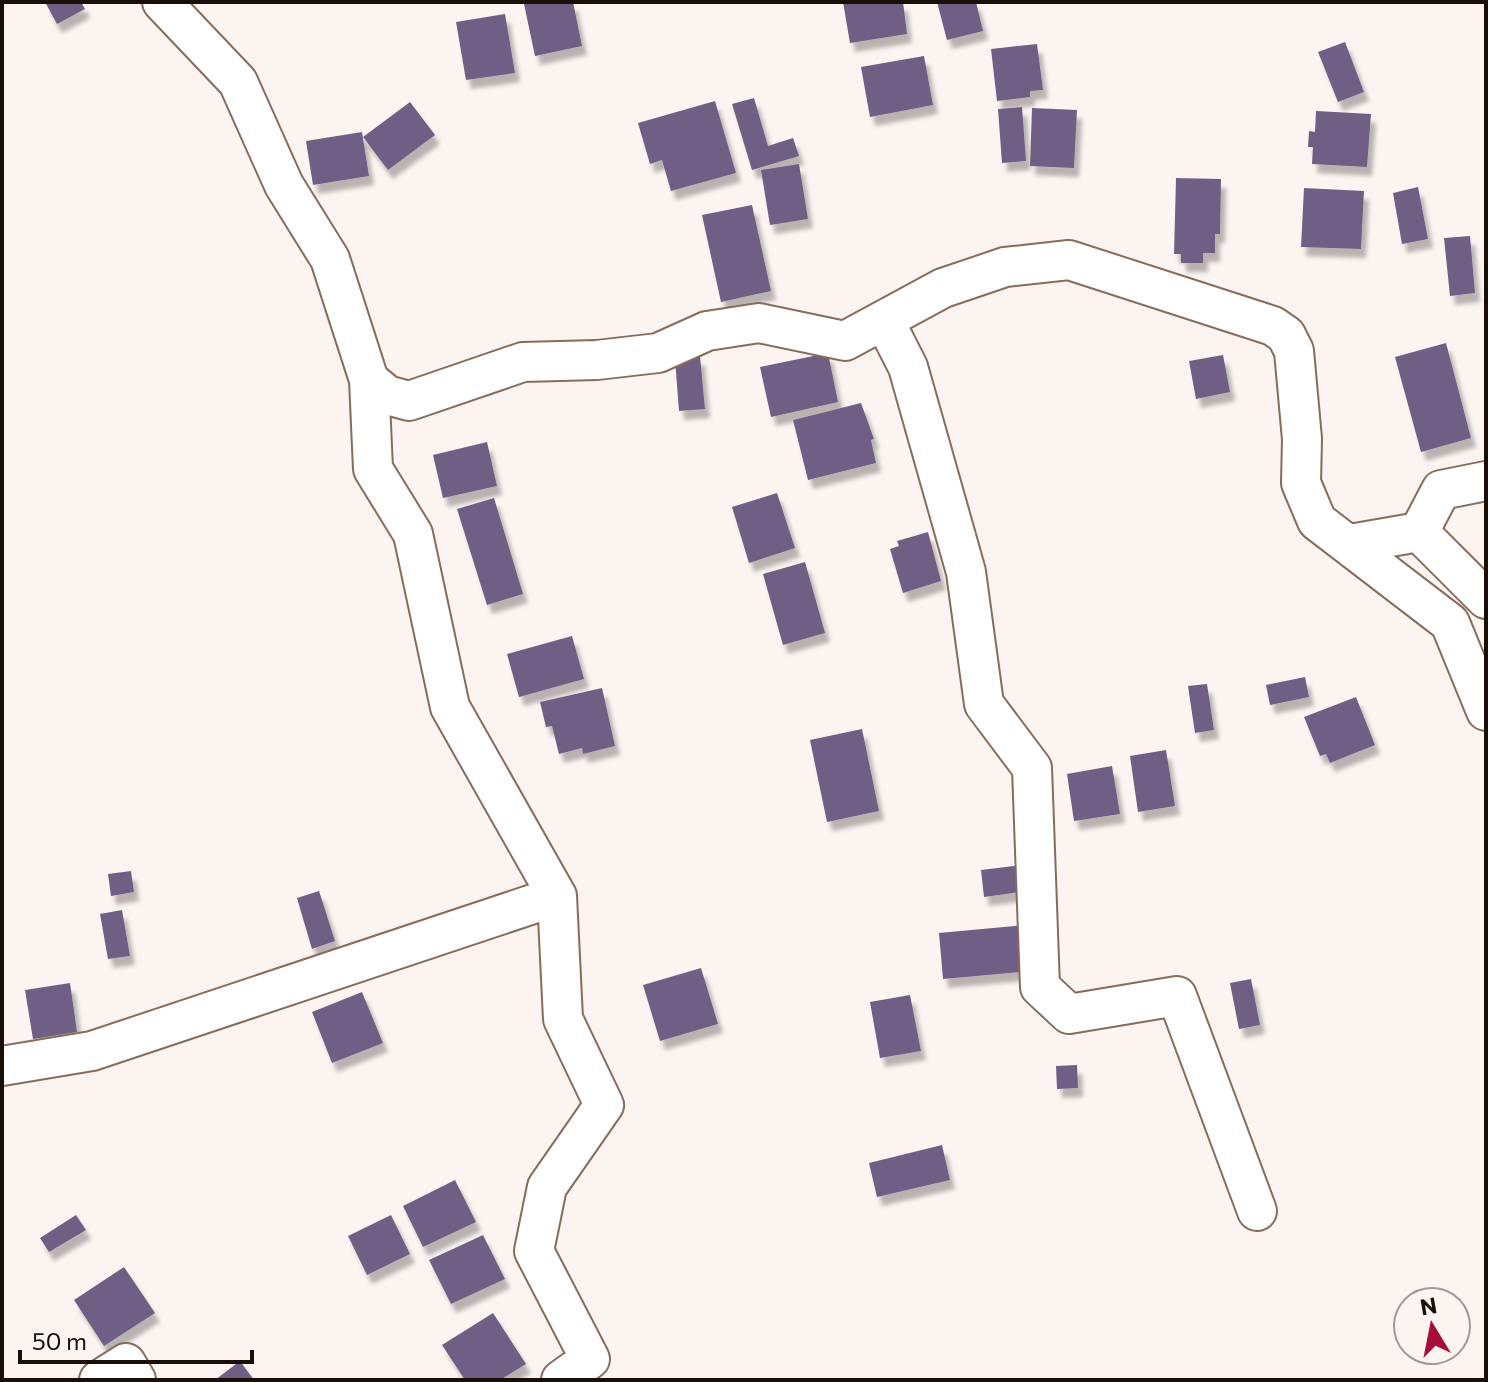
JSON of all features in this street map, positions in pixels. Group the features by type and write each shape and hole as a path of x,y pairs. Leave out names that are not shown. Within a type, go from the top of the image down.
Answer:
{"street":[{"path":"162,2 238,82 284,185 330,259 369,380 373,469 413,534 450,707 557,896 563,1019 604,1105 547,1187 534,1251 590,1359 561,1380"},
{"path":"369,380 387,395 409,401 523,362 597,360 658,353 707,331 759,323 845,341 943,288 1005,267 1069,260 1273,326 1286,335 1294,351 1302,439 1301,483 1317,521 1450,623 1486,711"},
{"path":"884,320 908,367 966,572 984,704 1032,768 1040,987 1069,1014 1177,996 1257,1211"},
{"path":"1419,532 1441,490 1486,481"},
{"path":"1350,544 1419,532"},
{"path":"1419,532 1486,599"},
{"path":"2,1066 92,1051 557,896"},
{"path":"99,1380 126,1363 136,1380"}],"building":[{"path":"45,2 81,2 85,9 57,24"},
{"path":"573,2 582,46 535,56 524,4"},
{"path":"843,2 903,2 907,34 850,43"},
{"path":"937,2 976,2 983,31 947,40"},
{"path":"505,14 515,73 466,80 456,22"},
{"path":"1345,42 1364,92 1338,102 1318,52"},
{"path":"1037,44 1043,90 1030,91 1030,97 997,101 991,49"},
{"path":"924,56 933,105 870,117 861,67"},
{"path":"754,98 768,146 793,138 799,156 752,170 732,104"},
{"path":"715,101 736,173 671,191 662,160 650,164 638,123"},
{"path":"410,102 435,135 388,170 363,137"},
{"path":"1022,107 1026,161 1002,163 998,109"},
{"path":"1032,108 1077,110 1074,168 1030,166"},
{"path":"1316,111 1371,114 1367,167 1312,164 1313,147 1308,147 1309,131 1315,132"},
{"path":"362,132 369,176 313,185 306,141"},
{"path":"799,164 808,219 770,225 761,170"},
{"path":"1176,178 1221,179 1220,234 1215,234 1215,253 1203,253 1203,263 1181,263 1181,254 1174,254"},
{"path":"1418,187 1428,239 1402,244 1393,193"},
{"path":"1304,188 1364,191 1361,249 1301,247"},
{"path":"752,205 771,291 721,302 702,215"},
{"path":"1470,236 1475,293 1450,296 1444,238"},
{"path":"1446,343 1471,438 1421,452 1395,357"},
{"path":"828,353 838,402 771,417 760,367"},
{"path":"1223,355 1230,392 1196,399 1189,361"},
{"path":"700,356 705,409 679,411 675,359"},
{"path":"861,403 874,439 871,440 876,463 808,480 793,420"},
{"path":"487,442 497,486 443,498 433,455"},
{"path":"777,493 795,548 749,563 732,507"},
{"path":"494,498 523,594 487,605 457,509"},
{"path":"928,532 941,581 903,593 890,549 899,546 897,541"},
{"path":"805,562 825,633 783,645 763,574"},
{"path":"572,636 584,679 519,697 507,654"},
{"path":"1305,677 1309,697 1270,705 1266,685"},
{"path":"1207,684 1214,730 1195,733 1188,686"},
{"path":"602,688 615,746 583,754 582,748 559,754 552,726 546,727 540,702"},
{"path":"1356,697 1375,745 1330,763 1326,754 1320,756 1304,717"},
{"path":"862,729 879,811 827,822 810,740"},
{"path":"1166,750 1175,806 1138,812 1130,756"},
{"path":"1112,766 1120,814 1074,821 1067,774"},
{"path":"1031,864 1034,890 984,897 981,870"},
{"path":"131,871 134,892 111,896 108,874"},
{"path":"319,891 335,941 312,949 297,898"},
{"path":"122,910 130,956 108,959 100,914"},
{"path":"1026,925 1030,971 943,979 939,933"},
{"path":"701,968 718,1024 660,1041 643,985"},
{"path":"1251,979 1260,1025 1239,1029 1230,983"},
{"path":"70,983 77,1032 33,1039 25,990"},
{"path":"362,992 383,1043 332,1063 312,1012"},
{"path":"910,995 921,1051 880,1058 870,1002"},
{"path":"1077,1065 1078,1088 1057,1089 1056,1066"},
{"path":"942,1145 950,1180 877,1197 869,1163"},
{"path":"455,1180 476,1222 423,1247 403,1206"},
{"path":"76,1215 86,1230 49,1252 40,1238"},
{"path":"391,1215 410,1254 367,1275 348,1236"},
{"path":"483,1235 505,1279 451,1304 429,1260"},
{"path":"124,1267 155,1313 104,1346 74,1300"},
{"path":"493,1313 526,1364 500,1380 465,1380 442,1345"},
{"path":"240,1361 254,1380 215,1380"}]}
